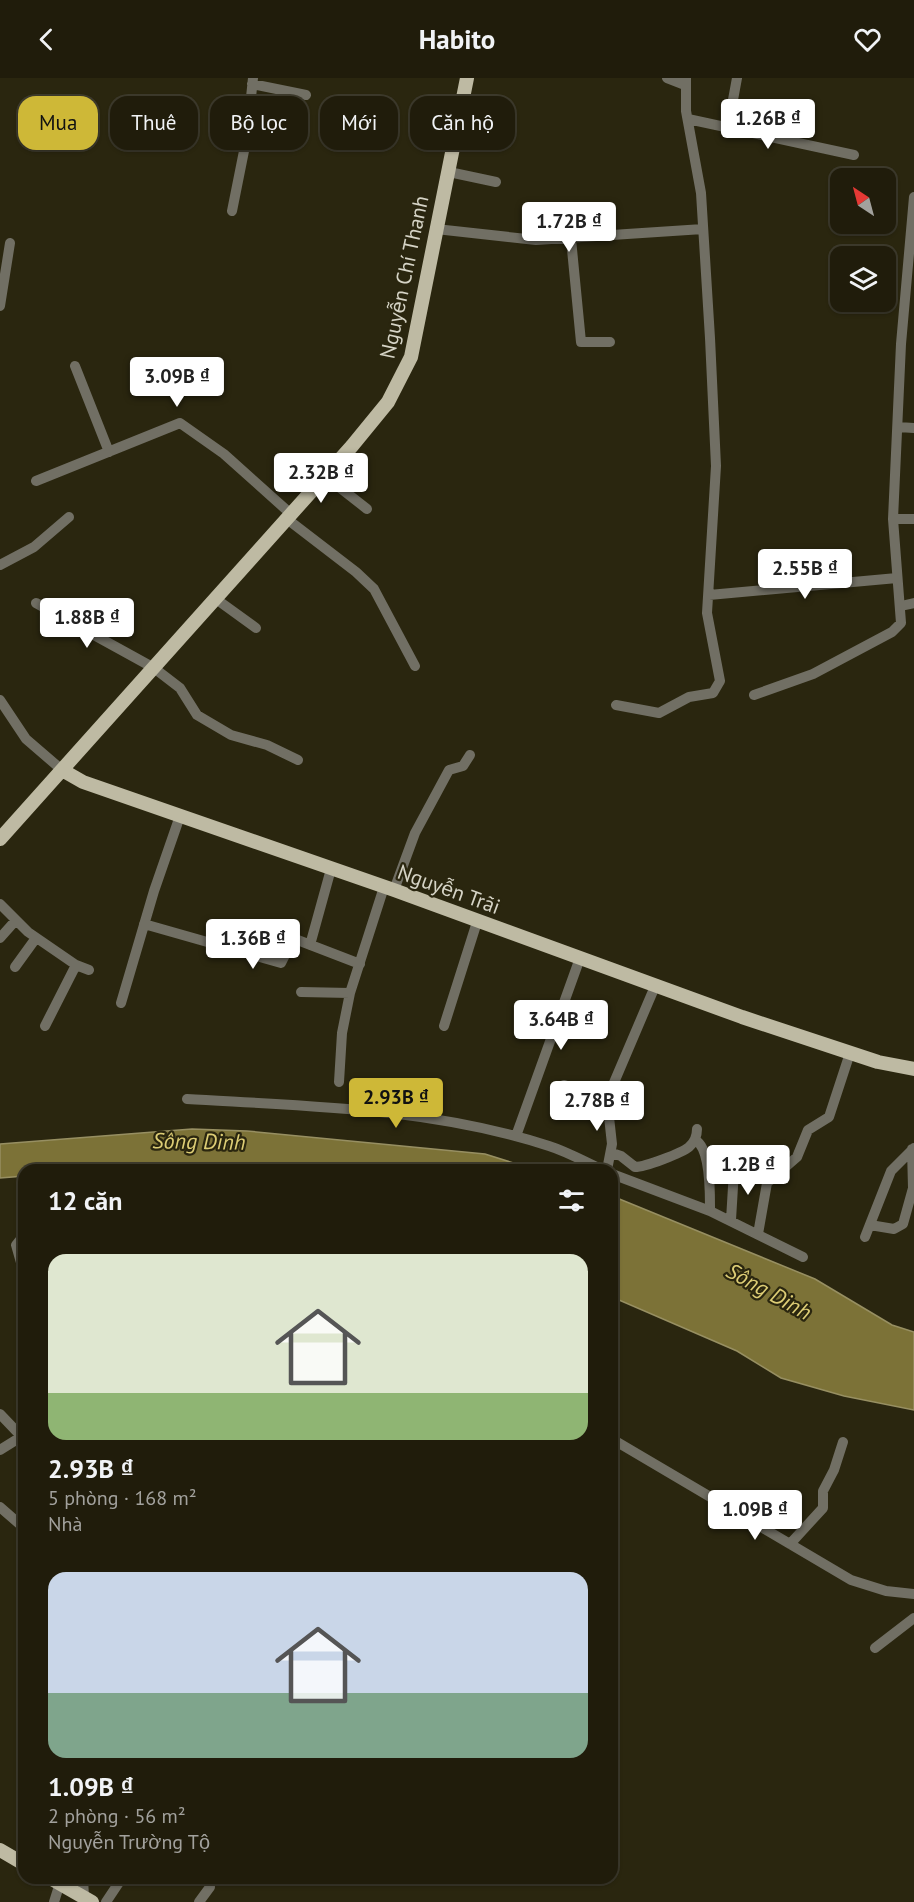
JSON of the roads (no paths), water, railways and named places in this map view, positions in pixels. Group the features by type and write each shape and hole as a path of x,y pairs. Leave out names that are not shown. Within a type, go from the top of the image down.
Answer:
{"main road":[{"name":"Nguyễn Chí Thanh","path":"2,834 216,599 383,408 406,369 422,311 436,229 467,78"},
{"name":"Nguyễn Trãi","path":"62,770 83,782 850,1053 889,1065 914,1069"},
{"path":"0,1850 18,1860"},
{"path":"60,1884 88,1900"}],"street":[{"path":"616,705 659,713 689,697 710,694 718,689 720,674 708,622 716,466 704,229 699,173 688,119 686,82 667,78"},
{"path":"728,127 737,78"},
{"path":"232,211 249,125 253,81 306,95"},
{"path":"688,119 854,155"},
{"path":"449,172 496,182"},
{"path":"754,695 813,674 892,632 901,623 893,519 898,427 909,304 914,197"},
{"path":"436,229 517,239 571,239 704,229"},
{"path":"571,239 581,342 610,342"},
{"path":"0,306 10,243"},
{"path":"75,366 109,452"},
{"path":"36,481 174,423 184,424 224,454 289,516 374,589 415,666"},
{"path":"898,427 914,428"},
{"path":"325,476 366,509"},
{"path":"0,566 34,547 69,518"},
{"path":"893,519 914,519"},
{"path":"708,595 897,578"},
{"path":"216,599 256,628"},
{"path":"36,603 154,668 180,688 196,715 231,735 267,745 298,760"},
{"path":"900,606 914,603"},
{"name":"Nguyễn Trãi","path":"0,700 26,739 62,770"},
{"path":"339,1082 342,1033 350,993 389,889 415,833 449,770 463,766 470,755"},
{"path":"121,1003 144,924 180,816"},
{"path":"310,945 331,869"},
{"path":"0,904 36,938 76,965 89,970"},
{"path":"0,938 16,920"},
{"path":"444,1026 477,922"},
{"path":"144,924 281,963 292,941 296,939 360,964"},
{"path":"15,967 36,938"},
{"path":"516,1136 580,958"},
{"path":"45,1026 76,965"},
{"path":"607,1164 612,1153 607,1099 656,984"},
{"path":"301,992 350,993"},
{"path":"758,1234 767,1183 771,1177 798,1157 808,1130 829,1118 850,1053"},
{"path":"564,1085 607,1099"},
{"path":"187,1099 345,1108 447,1122 516,1136 564,1151 592,1164"},
{"path":"612,1153 621,1155 633,1166 641,1167 687,1149 696,1135 702,1146 708,1170 710,1211"},
{"path":"870,1225 894,1229 900,1227 912,1201 913,1149"},
{"path":"865,1238 891,1171 913,1149"},
{"path":"731,1220 734,1170 762,1170"},
{"path":"618,1176 731,1220 803,1257"},
{"path":"0,1414 18,1431"},
{"path":"0,1450 18,1439"},
{"path":"790,1544 823,1508 825,1501 823,1491 838,1460 843,1442"},
{"path":"618,1443 851,1580 886,1592 914,1594"},
{"path":"0,1507 18,1523"},
{"path":"875,1648 914,1618"},
{"path":"54,1902 55,1884"},
{"path":"84,1884 88,1900"},
{"path":"106,1902 118,1884"},
{"path":"199,1902 210,1887"}],"water":[{"name":"Sông Dinh","path":"192,1129 247,1131 485,1154 517,1164 18,1164 18,1176 0,1178 0,1144"},
{"name":"Sông Dinh","path":"618,1198 815,1279 892,1325 914,1332 914,1410 844,1396 781,1378 737,1351 618,1300"}]}
